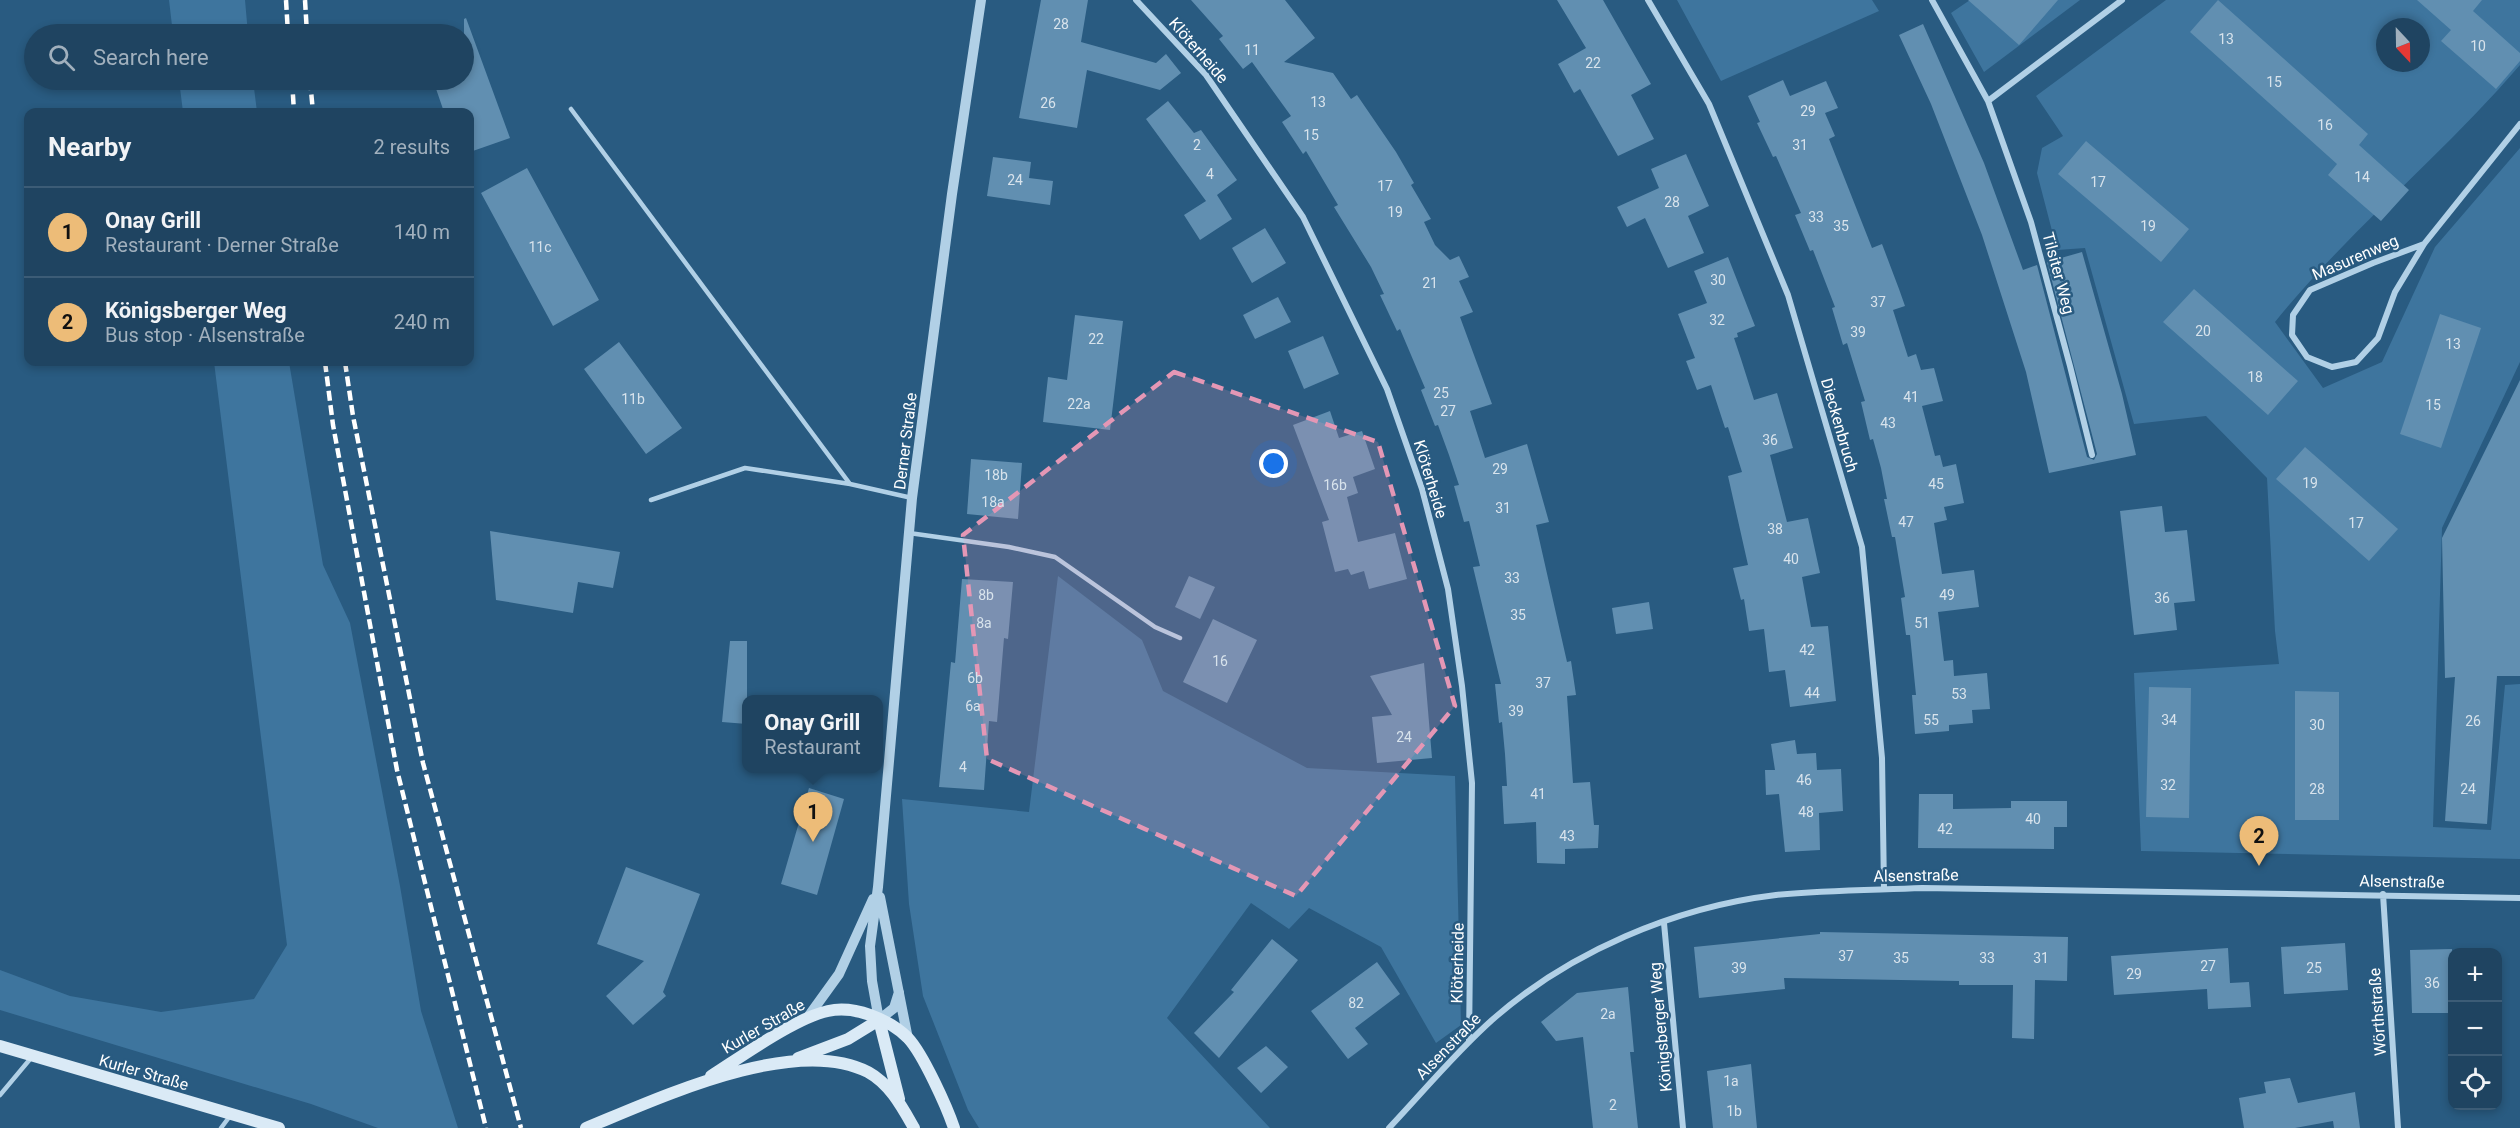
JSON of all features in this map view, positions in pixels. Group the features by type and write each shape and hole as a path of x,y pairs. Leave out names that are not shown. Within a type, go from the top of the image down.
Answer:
{"main road":[{"name":"Kurler Straße","path":"702,1081 808,1017 828,1011 846,1009 879,1020 894,1027 908,1039"},
{"path":"791,1060 848,1039 879,1020 900,1103 914,1128"},
{"path":"908,1039 923,1062 954,1128"},
{"name":"Kurler Straße","path":"0,1046 279,1128"},
{"name":"Kurler Straße","path":"586,1128 702,1081 791,1060 848,1064 869,1073 886,1085 900,1103"}],"street":[{"name":"Derner Straße","path":"879,1020 872,981 870,946 878,887 912,498 952,194 981,0"},
{"name":"Klöterheide","path":"1137,0 1206,75 1304,217 1387,389 1422,489 1448,589 1462,686 1472,783 1472,969 1469,1041"},
{"name":"Dieckenbruch","path":"1648,0 1709,104 1788,295 1862,547 1882,758 1884,889"},
{"name":"Tilsiter Weg","path":"1932,0 1988,101 2031,222 2070,366 2091,455"},
{"path":"1988,101 2122,0"},
{"name":"Masurenweg","path":"2424,244 2373,262 2310,290 2293,315 2292,335 2307,357 2332,367 2355,362 2378,338 2395,292 2424,244 2520,124"},
{"name":"Derner Straße","path":"878,887 908,1039"},
{"name":"Derner Straße","path":"808,1017 839,974 878,887"},
{"name":"Alsenstraße","path":"1389,1128 1469,1041 1522,995 1594,952 1664,923 1735,902 1832,890 1884,889 2383,894 2520,898"},
{"name":"Wörthstraße","path":"2383,894 2398,1128"},
{"name":"Königsberger Weg","path":"1664,923 1683,1128"},
{"path":"879,1020 894,1008 899,993"}],"lane":[{"path":"571,109 850,484"},
{"path":"651,500 745,468 850,484 912,498"},
{"path":"909,533 1009,547 1055,557 1155,627 1180,638"},
{"path":"0,1095 33,1056"},
{"path":"221,1128 232,1114"}],"highlighted area":[{"path":"1174,372 1378,442 1455,706 1296,896 987,759 963,535"}],"shaded area":[{"path":"169,0 245,0 247,24 172,24"},
{"path":"1677,0 1872,0 1879,11 1721,81"},
{"path":"1970,0 2080,0 1984,72 1951,13"},
{"path":"2166,0 2520,0 2520,65 2460,130 2334,256 2275,322 2323,388 2382,362 2435,247 2520,148 2520,362 2442,528 2433,827 2491,830 2505,685 2520,684 2520,859 2141,851 2134,673 2279,664 2275,631 2267,478 2206,416 2134,424 2085,248 2057,250 2037,173 2042,148 2063,136 2036,96"},
{"path":"180,90 254,90 256,108 182,108"},
{"path":"215,366 290,366 323,565 350,623 400,886 421,1011 458,1128 378,1128 311,1104 0,1010 0,970 70,996 161,1012 254,999 287,945"},
{"path":"1058,576 1142,640 1163,691 1307,768 1455,776 1461,1025 1436,1043 1381,947 1309,908 1289,929 1251,903 1167,1018 1270,1128 979,1128 968,1110 923,996 909,904 902,799 1029,812"}],"building":[{"path":"1041,0 1088,0 1081,42 1156,63 1166,54 1181,73 1160,90 1087,70 1077,128 1019,118"},
{"path":"1191,0 1285,0 1315,38 1284,62 1333,73 1351,99 1357,95 1414,183 1411,185 1431,219 1424,222 1435,245 1450,260 1459,256 1469,277 1459,281 1473,312 1460,317 1492,404 1470,411 1485,458 1527,444 1549,522 1536,525 1567,662 1571,661 1576,695 1567,696 1573,783 1590,782 1594,825 1599,825 1598,848 1565,849 1565,864 1537,863 1536,822 1504,824 1502,786 1507,786 1505,754 1495,684 1501,684 1473,567 1480,566 1469,521 1464,522 1454,486 1459,485 1449,455 1421,390 1425,388 1400,329 1397,331 1380,295 1384,294 1371,267 1334,207 1338,205 1306,151 1303,154 1282,122 1291,116 1252,62 1243,69 1219,39 1223,36"},
{"path":"1557,0 1603,0 1651,84 1631,95 1654,139 1618,156 1580,89 1574,93 1558,64 1586,48"},
{"path":"1968,0 2058,0 2019,45"},
{"path":"2218,0 2368,134 2359,145 2409,190 2381,221 2328,175 2337,164 2190,32"},
{"path":"2417,0 2482,0 2473,11 2520,53 2520,61 2496,89 2441,41 2451,30"},
{"path":"1923,24 1984,163 2023,270 2037,265 2087,457 2094,460 2097,454 2047,262 2082,252 2122,394 2136,455 2049,473 2026,372 1982,235 1931,104 1899,35"},
{"path":"474,40 510,138 474,151 474,108 443,108 436,90 474,90"},
{"path":"1783,80 1790,96 1826,81 1838,108 1825,113 1835,136 1829,139 1872,248 1882,244 1899,289 1905,306 1893,310 1908,357 1916,354 1921,370 1934,368 1943,401 1922,406 1935,456 1940,455 1943,467 1956,464 1964,503 1944,507 1947,520 1934,523 1942,574 1974,570 1979,607 1938,612 1944,661 1953,660 1954,676 1987,673 1990,709 1972,710 1973,723 1949,725 1949,731 1915,734 1912,695 1916,695 1910,635 1906,635 1901,598 1905,597 1895,537 1892,537 1884,499 1887,499 1881,468 1873,439 1870,440 1861,402 1865,401 1847,343 1843,345 1832,308 1835,307 1813,250 1810,251 1795,215 1801,213 1776,156 1773,157 1757,123 1760,122 1748,96"},
{"path":"1168,101 1194,133 1201,130 1237,180 1217,195 1232,219 1200,240 1184,215 1206,201 1146,119"},
{"path":"2086,141 2189,229 2161,262 2058,174"},
{"path":"1686,154 1709,206 1688,216 1704,253 1668,268 1645,218 1627,227 1617,207 1659,188 1651,169"},
{"path":"993,157 1031,162 1029,178 1053,181 1050,205 987,196"},
{"path":"527,168 599,300 553,326 481,193"},
{"path":"1265,228 1286,263 1252,283 1232,248"},
{"path":"1728,257 1755,326 1737,333 1738,337 1734,338 1754,400 1777,393 1793,448 1770,455 1787,522 1808,518 1820,573 1802,577 1811,627 1828,626 1836,701 1790,707 1785,670 1769,672 1764,629 1749,631 1744,599 1741,600 1733,568 1748,565 1728,476 1742,472 1728,427 1725,428 1711,385 1697,390 1686,361 1695,358 1678,314 1707,303 1694,271"},
{"path":"2194,289 2298,381 2268,415 2163,322"},
{"path":"1278,297 1291,322 1255,339 1243,315"},
{"path":"2440,314 2481,328 2441,448 2400,434"},
{"path":"1075,315 1123,321 1110,430 1043,422 1048,377 1067,380"},
{"path":"1323,336 1339,374 1304,389 1288,351"},
{"path":"619,342 682,428 646,454 584,369"},
{"path":"2520,380 2520,676 2497,676 2487,824 2445,821 2455,677 2445,678 2442,538"},
{"path":"1330,411 1339,438 1362,431 1375,469 1353,477 1358,493 1347,497 1358,542 1395,533 1407,579 1369,589 1364,571 1351,575 1348,569 1335,572 1322,522 1329,520 1293,425"},
{"path":"2305,447 2398,529 2369,561 2276,479"},
{"path":"971,459 1022,463 1018,519 967,514"},
{"path":"2162,506 2165,532 2187,530 2195,601 2174,603 2177,630 2134,635 2120,511"},
{"path":"490,531 620,552 613,588 578,582 573,613 496,600"},
{"path":"1189,576 1215,587 1200,619 1175,607"},
{"path":"962,579 1013,582 1008,639 1004,638 997,722 989,721 984,790 939,787 951,662 955,663"},
{"path":"1649,602 1653,629 1616,634 1612,608"},
{"path":"1213,619 1257,640 1227,703 1183,682"},
{"path":"730,641 747,641 747,695 742,695 742,724 722,722"},
{"path":"1424,663 1432,758 1377,763 1372,717 1392,715 1370,676"},
{"path":"2149,687 2191,688 2189,818 2146,817"},
{"path":"2295,691 2339,692 2339,820 2295,820"},
{"path":"1795,740 1797,754 1816,753 1817,770 1841,769 1843,811 1819,813 1820,850 1785,852 1779,794 1766,795 1765,770 1775,770 1771,744"},
{"path":"809,788 844,799 817,895 781,884"},
{"path":"1919,794 1953,794 1953,809 2011,808 2011,801 2067,801 2067,827 2054,827 2054,849 1918,848"},
{"path":"626,867 700,894 663,992 666,996 633,1025 606,996 644,961 597,944"},
{"path":"1820,932 2068,937 2067,981 2035,980 2034,1039 2012,1038 2013,985 1959,985 1959,981 1784,978 1785,989 1699,998 1694,947 1820,934"},
{"path":"1272,939 1298,960 1219,1058 1194,1033 1234,992 1231,990"},
{"path":"2345,943 2348,990 2284,994 2281,947"},
{"path":"2228,948 2230,983 2249,982 2251,1007 2208,1009 2207,989 2114,995 2111,956"},
{"path":"2448,949 2448,1013 2412,1013 2410,950"},
{"path":"1377,962 1400,994 1355,1028 1368,1044 1348,1059 1311,1011"},
{"path":"1628,987 1634,1052 1630,1052 1638,1128 1593,1128 1583,1037 1556,1041 1541,1022 1577,993"},
{"path":"1266,1046 1288,1067 1261,1093 1237,1068"},
{"path":"1751,1064 1757,1128 1713,1128 1707,1071"},
{"path":"2290,1078 2298,1103 2355,1092 2360,1128 2334,1128 2333,1121 2295,1128 2244,1128 2239,1098 2266,1093 2264,1082"}],"railway":[{"path":"286,0 287,24"},
{"path":"305,0 306,24"},
{"path":"293,90 294,108"},
{"path":"311,90 313,108"},
{"path":"326,366 333,425 397,770 486,1128"},
{"path":"346,366 353,416 423,763 521,1128"}],"place":[{"name":"Onay Grill","path":"813,842"},
{"name":"Königsberger Weg","path":"2259,866"}]}
